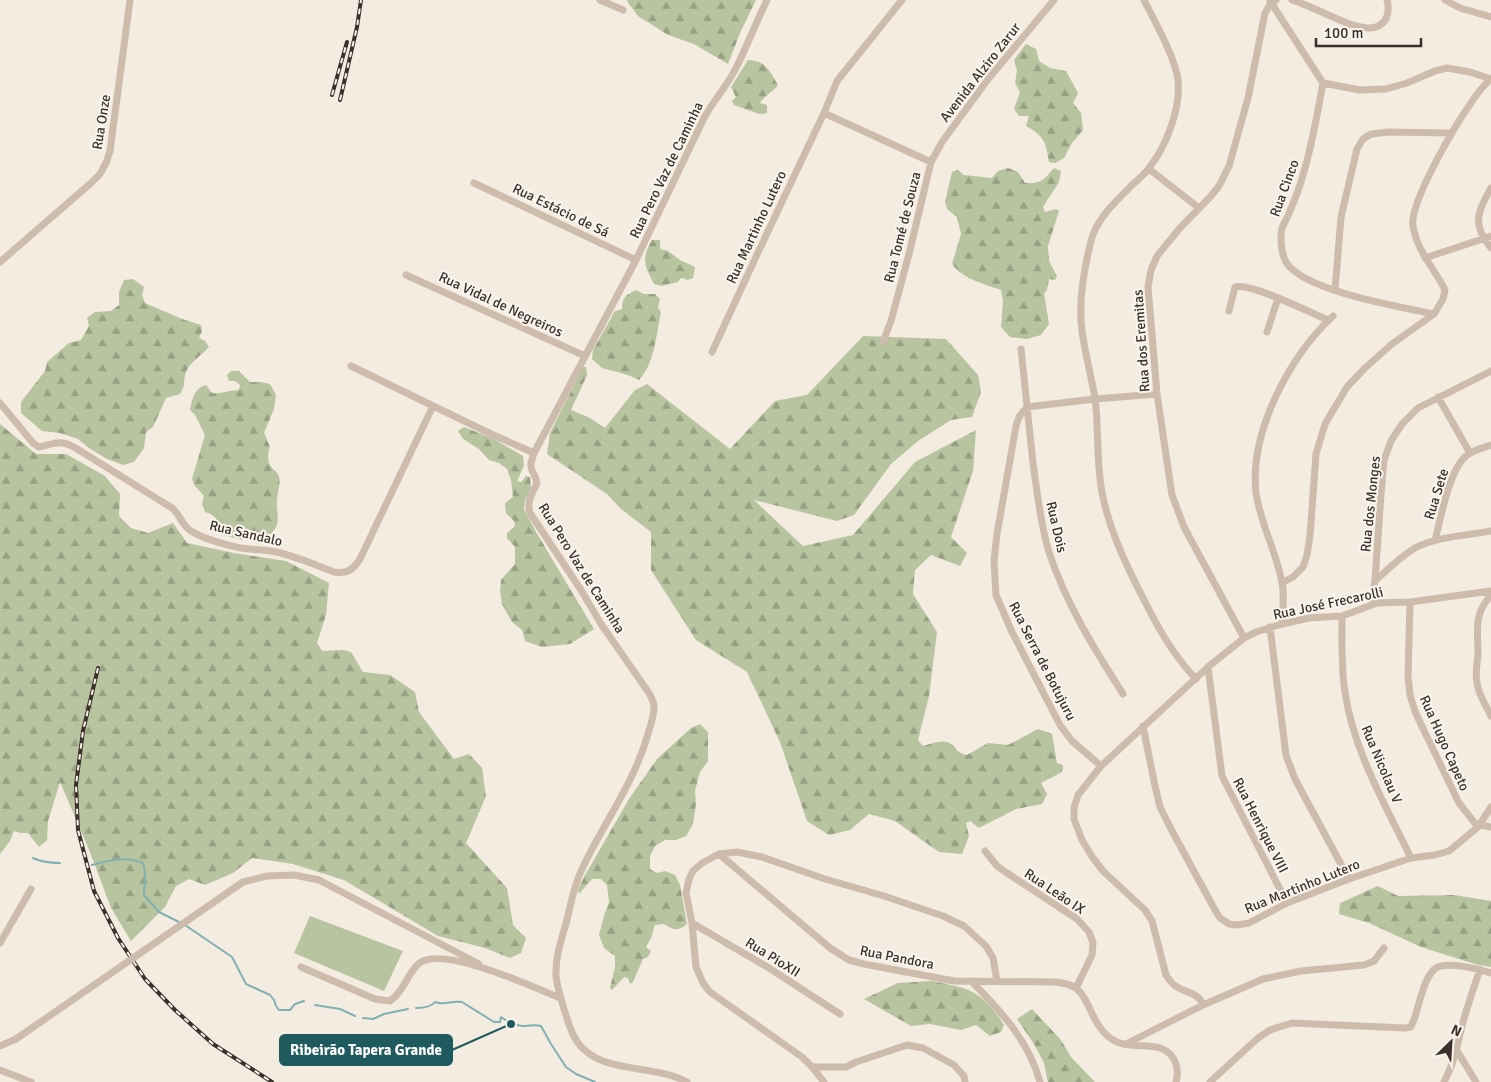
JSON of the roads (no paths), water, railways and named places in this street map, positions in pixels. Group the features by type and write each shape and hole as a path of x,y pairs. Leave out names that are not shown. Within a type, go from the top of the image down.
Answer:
{"street":[{"name":"Rua Onze","path":"0,262 92,183 106,163 117,106 130,0"},
{"path":"600,0 617,3 623,10"},
{"name":"Rua Pero Vaz de Caminha","path":"687,1082 659,1071 613,1064 597,1059 585,1051 577,1041 571,1030 560,998 556,976 559,951 578,879 632,777 653,718 654,705 649,693 601,624 530,513 529,501 537,483 530,465 636,260 704,118 736,68 767,0"},
{"path":"824,113 838,81 902,0"},
{"name":"Avenida Alziro Zarur","path":"931,162 950,130 989,78 1054,0"},
{"path":"1144,0 1174,64 1178,80 1178,94 1174,116 1163,147 1149,169 1112,205 1099,222 1092,239 1082,294 1082,330 1095,399 1101,491 1111,527 1127,567 1156,624 1172,650 1196,679"},
{"path":"1292,0 1346,22 1369,28 1375,27 1384,21 1388,12 1386,0"},
{"path":"1445,0 1460,8 1491,17"},
{"path":"1272,1 1323,83 1360,90 1386,89 1407,84 1435,71 1447,68 1470,72 1490,79 1471,101 1452,132 1422,189 1413,213 1412,219 1416,242 1445,290 1443,299 1434,314 1392,344 1347,386 1325,424 1316,454 1307,555 1303,568 1293,577 1282,583"},
{"name":"Rua dos Eremitas","path":"1244,638 1184,527 1172,495 1157,394 1148,287 1151,270 1157,256 1167,242 1219,186 1229,166 1248,98 1265,13 1272,1"},
{"name":"Rua Cinco","path":"1323,83 1311,146 1291,209 1282,229 1281,240 1286,262 1297,273 1308,280 1335,290 1357,297 1434,314"},
{"name":"Rua Tomé de Souza","path":"824,113 931,162 910,254 883,342"},
{"name":"Rua Martinho Lutero","path":"712,352 824,113"},
{"path":"1335,290 1341,217 1357,149 1363,139 1371,134 1388,132 1452,132"},
{"path":"1149,169 1199,208"},
{"name":"Rua Estácio de Sá","path":"474,183 636,260"},
{"path":"1491,188 1479,211 1479,227 1482,238 1491,248"},
{"path":"1425,258 1491,236"},
{"name":"Rua Vidal de Negreiros","path":"406,275 585,356"},
{"path":"1229,311 1233,290 1235,287 1244,286 1331,318 1291,367 1281,384 1262,436 1258,457 1256,493 1282,583 1282,624"},
{"path":"1267,332 1278,298"},
{"name":"Rua Dois","path":"1021,349 1038,501 1048,547 1073,612 1087,638 1123,694"},
{"path":"351,366 534,454"},
{"name":"Rua dos Monges","path":"1371,605 1375,580 1384,460 1391,441 1402,424 1418,408 1491,371"},
{"path":"1027,407 1157,394"},
{"path":"1438,397 1470,452 1491,445"},
{"name":"Rua Sandalo","path":"0,402 33,443 39,447 59,442 74,447 177,511 187,528 191,531 233,546 279,552 341,573 352,570 360,558 433,406"},
{"name":"Rua Serra de Botujuru","path":"1027,407 1019,417 1016,426 997,534 994,561 996,595 1012,632 1060,724 1072,741 1101,766"},
{"name":"Rua Sete","path":"1435,540 1452,477 1463,458 1470,452"},
{"path":"1375,580 1404,555 1416,548 1435,540 1491,530"},
{"name":"Rua José Frecarolli","path":"1203,1005 1201,999 1197,996 1170,982 1166,975 1152,921 1145,910 1103,871 1082,840 1074,819 1074,808 1078,795 1101,766 1143,726 1208,667 1244,638 1256,632 1309,618 1342,616 1378,603 1410,602 1491,591"},
{"path":"1491,596 1484,604 1476,625 1478,658 1476,675 1477,684 1491,716"},
{"name":"Rua Hugo Capeto","path":"1410,602 1408,677 1410,694 1416,714 1459,803 1479,826"},
{"name":"Rua Nicolau V","path":"1342,616 1342,669 1345,694 1352,724 1364,758 1411,858"},
{"path":"1270,627 1286,755 1295,779 1349,878"},
{"name":"Rua Henrique VIII","path":"1208,667 1222,776 1287,903"},
{"name":"Rua Martinho Lutero","path":"1143,726 1160,806 1220,918 1229,924 1249,923 1287,903 1349,878 1411,858 1449,851 1479,826 1491,807"},
{"path":"1479,826 1491,827"},
{"name":"Rua Leão IX","path":"985,851 997,866 1077,919 1089,932 1093,943 1092,955 1076,988"},
{"path":"824,1082 802,1057 710,992 703,983 696,967 692,923 686,893 688,879 693,871 702,863 719,854 737,852 762,857 950,919 964,926 986,946 993,958 997,981"},
{"name":"Rua Pandora","path":"719,854 823,942 848,960 954,981 1055,982 1068,984 1076,988"},
{"path":"0,1046 16,1040 243,882 267,876 294,874 319,880 491,970 560,998"},
{"path":"0,942 32,889"},
{"name":"Rua PioXII","path":"692,923 840,1014"},
{"path":"1124,1046 1203,1005 1263,980 1281,974 1301,971 1364,965 1374,962 1384,948"},
{"path":"301,967 334,982 385,1001 390,1001 396,997 421,962 443,959 491,970"},
{"path":"1210,1082 1258,1038 1270,1030 1292,1023 1395,1029 1411,1027 1425,986 1436,968 1444,965 1491,973"},
{"path":"1444,1082 1448,1075 1480,970"},
{"path":"970,981 1003,1015 1028,1050 1036,1067 1040,1082"},
{"path":"1076,988 1081,993 1096,1022 1113,1040 1124,1046 1150,1046 1162,1048 1170,1053 1179,1074 1176,1082"},
{"path":"812,1067 846,1067 907,1045 923,1048 954,1064 964,1076 965,1082"},
{"path":"1456,1049 1476,1082"},
{"path":"0,1070 31,1082"}],"waterway":[{"path":"33,858 46,862 60,863"},
{"path":"92,865 124,859 143,863 145,875 144,895 159,912 181,923"},
{"path":"185,925 232,957 246,984 270,995 279,1010 290,1010 295,1004 304,1001"},
{"path":"416,1008 427,1007 435,1002 462,1002 494,1022 500,1022 501,1017 518,1025 541,1026 566,1067 576,1074 595,1082"},
{"path":"315,1005 340,1009 355,1016"},
{"path":"363,1018 373,1019 384,1014 408,1009"}],"railway":[{"path":"340,100 357,27 361,0"},
{"path":"332,95 347,42"},
{"path":"98,668 83,731 76,785 78,830 94,891 118,938 145,979 175,1010 213,1044 272,1082"}],"place":[{"name":"Ribeirão Tapera Grande","path":"511,1024"}]}
